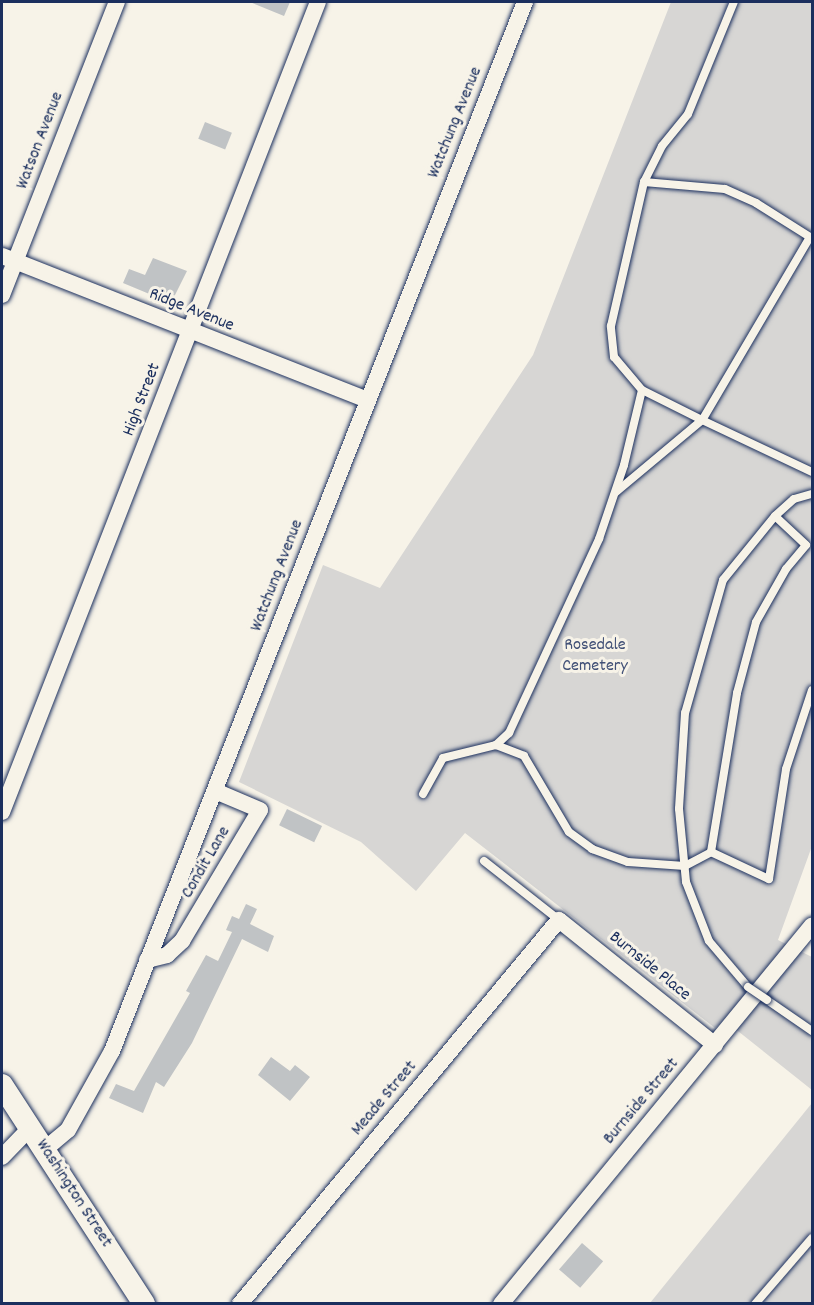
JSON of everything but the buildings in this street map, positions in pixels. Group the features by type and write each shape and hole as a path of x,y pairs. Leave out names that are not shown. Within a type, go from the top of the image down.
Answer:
{"main road":[{"name":"Washington Street","path":"2,1085 144,1304"}],"street":[{"name":"Watson Avenue","path":"2,295 8,258 117,2"},
{"name":"High Street","path":"2,812 318,2"},
{"name":"Watchung Avenue","path":"44,1150 68,1130 106,1063 525,2"},
{"name":"Ridge Avenue","path":"8,258 190,332 368,400"},
{"name":"Condit Lane","path":"147,960 167,955 182,941 260,810 215,791"},
{"name":"Burnside Place","path":"559,920 715,1045"},
{"name":"Meade Street","path":"240,1304 559,920"},
{"name":"Burnside Street","path":"501,1304 813,925"},
{"path":"2,1157 30,1128"}],"lane":[{"path":"735,2 688,114 662,146 644,182 611,326 614,357 642,390 813,472"},
{"path":"615,492 702,420 812,238 756,203 725,189 644,182"},
{"path":"496,746 509,732 542,667 599,539 615,492 642,390"},
{"path":"813,494 794,500 775,516 723,580 685,712 679,809 687,882 709,941 748,987 813,1030"},
{"path":"711,852 733,713 756,622 786,569 809,548 775,516"},
{"path":"423,794 443,758 496,746 524,756 570,832 592,849 628,862 685,866 698,856 711,852 769,879 786,769 813,690"},
{"path":"484,861 559,920"},
{"path":"756,1304 813,1238"}],"green space":[{"name":"Rosedale Cemetery","path":"671,2 812,2 812,846 778,940 812,957 812,1090 724,1020 715,1028 465,833 416,891 361,842 239,782 323,565 380,588 533,355"},
{"path":"812,1103 812,1303 650,1303"}]}
